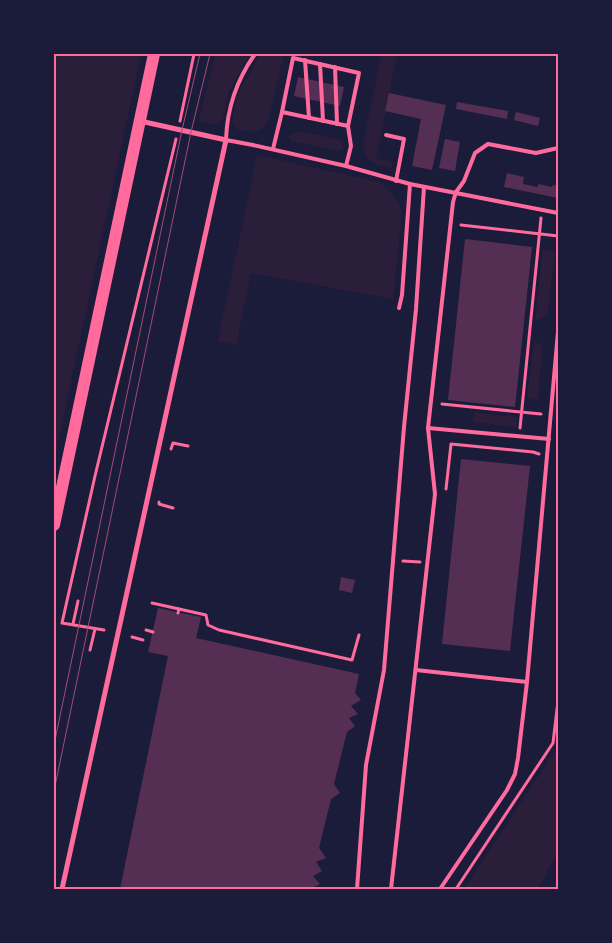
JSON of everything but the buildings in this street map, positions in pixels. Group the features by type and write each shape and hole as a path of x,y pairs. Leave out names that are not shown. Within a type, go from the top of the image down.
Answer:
{"main road":[{"path":"54,525 154,54"}],"street":[{"path":"62,889 226,140 140,121"}],"lane":[{"path":"254,54 233,94 227,118 226,140 346,166 396,181 558,213"},
{"path":"273,149 293,58 305,60 359,73 348,126 351,146 346,166"},
{"path":"305,60 309,118"},
{"path":"320,64 323,121"},
{"path":"335,67 337,124"},
{"path":"282,112 348,126"},
{"path":"386,135 404,139 396,181"},
{"path":"391,889 435,494 428,428 453,202 456,192 464,181 474,153 488,144 536,153 558,148"},
{"path":"399,308 402,295 410,184"},
{"path":"357,889 366,765 384,670 404,427 416,309 424,187"},
{"path":"440,889 508,790 515,774 527,682 558,332"},
{"path":"428,428 550,439"},
{"path":"416,670 527,682"}],"path":[{"path":"104,630 62,623 194,54"},
{"path":"518,450 542,210"},
{"path":"461,226 558,236"},
{"path":"442,404 552,415"},
{"path":"171,452 173,443 188,446"},
{"path":"446,490 451,444 533,452 539,455 541,461"},
{"path":"161,496 159,504 174,508"},
{"path":"394,560 428,563"},
{"path":"73,624 78,601"},
{"path":"152,603 179,611 206,615 208,625 219,630 352,660 359,635"},
{"path":"90,650 95,629"},
{"path":"146,630 153,632"},
{"path":"132,637 144,640"}],"shaded area":[{"path":"54,54 141,54 54,460"},
{"path":"215,54 250,54 229,91 223,119 216,125 199,121"},
{"path":"261,54 284,54 267,124 253,132 237,129 232,122 237,95"},
{"path":"375,54 397,54 376,158 393,163 392,168 369,160 363,145 381,56"},
{"path":"299,131 340,140 343,148 337,151 292,141 289,138 290,135"},
{"path":"257,155 379,182 390,191 402,211 393,299 251,273 236,345 218,341"},
{"path":"543,249 555,251 548,311 542,318 535,321"},
{"path":"534,340 541,345 542,350 538,400 527,399"},
{"path":"474,412 517,417 516,427 473,422"},
{"path":"558,746 558,850 538,889 464,889"}],"tram line":[{"path":"54,745 182,130 200,54"},
{"path":"54,791 191,132 210,54"}]}
